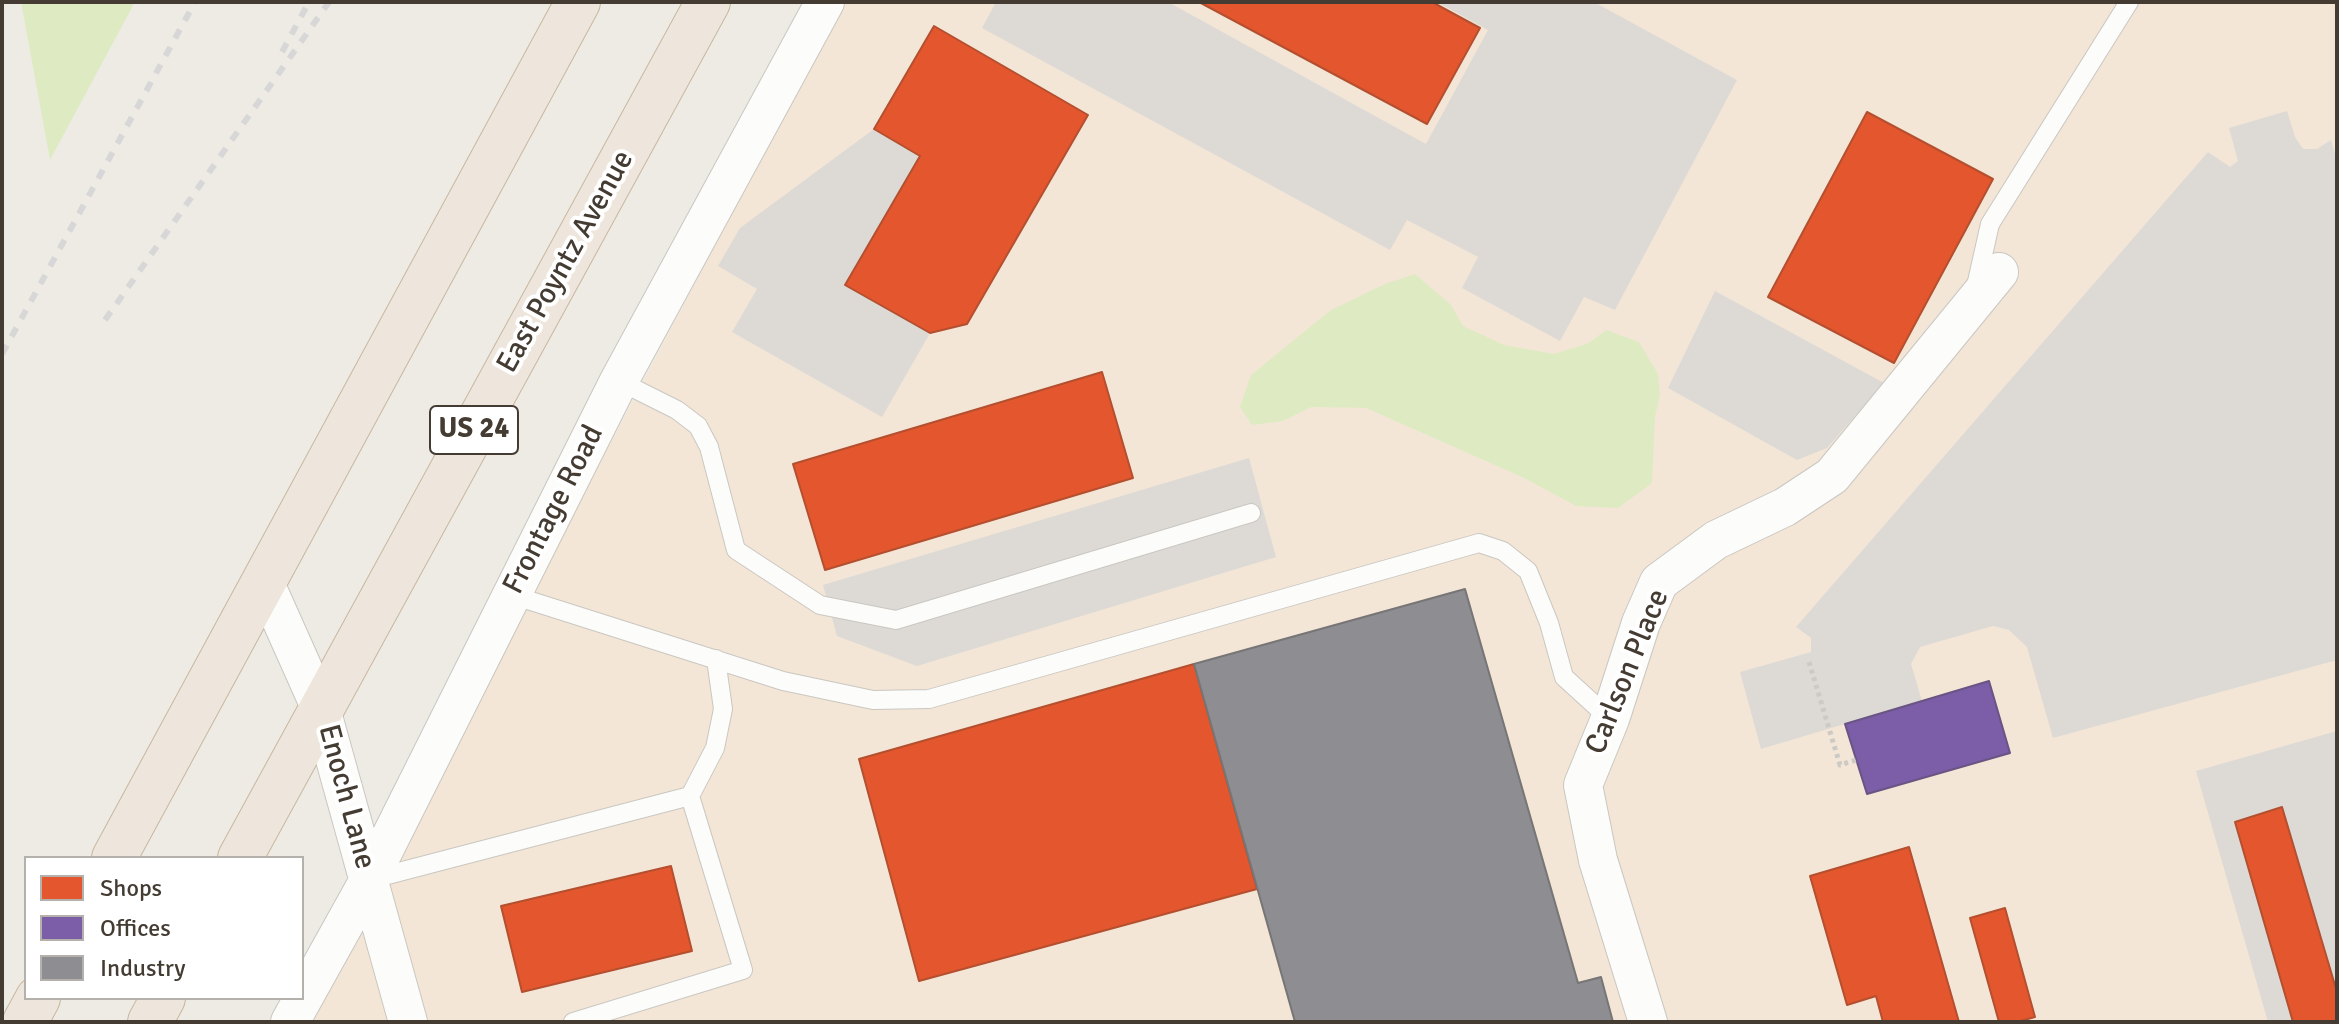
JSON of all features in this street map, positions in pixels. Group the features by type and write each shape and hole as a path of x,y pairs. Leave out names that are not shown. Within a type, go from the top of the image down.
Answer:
{"highway":[{"path":"115,856 578,2"},
{"name":"East Poyntz Avenue","path":"241,856 708,2"},
{"path":"25,1022 37,1000"},
{"path":"150,1022 162,1000"}],"street":[{"name":"Frontage Road","path":"304,997 369,880 619,381 825,2"},
{"name":"Carlson Place","path":"1648,1022 1598,860 1583,785 1610,719 1641,623 1659,582 1716,540 1785,507 1832,476 1999,272"},
{"name":"Enoch Lane","path":"263,579 321,709 408,1022"},
{"name":"Frontage Road","path":"290,1022 302,1000"}],"lane":[{"path":"1972,304 1990,224 2129,2"},
{"path":"619,381 677,410 698,426 709,447 736,550 820,605 896,620 1251,513"},
{"path":"512,595 783,681 873,700 929,699 1479,543 1503,551 1528,571 1549,623 1564,677 1610,719"},
{"path":"573,1022 743,970 690,796 715,748 723,709 716,659"},
{"path":"369,880 690,796"}],"path":[{"path":"1809,662 1840,765 1856,760"}],"shaded area":[{"path":"844,2 2337,2 2337,1022 304,1022"},
{"path":"996,2 1168,2 1426,144 1488,30 1437,2 1594,2 1737,80 1615,310 1584,297 1560,341 1462,288 1478,257 1407,220 1390,250 982,28"},
{"path":"2287,111 2295,137 2303,149 2317,149 2331,140 2337,161 2337,660 2053,738 2027,647 2009,630 1993,626 1920,647 1911,664 1922,701 1761,749 1740,672 1811,652 1811,638 1796,627 2208,152 2230,167 2238,161 2229,128"},
{"path":"874,129 920,156 845,285 930,333 882,417 732,332 757,289 718,266 740,228"},
{"path":"1715,291 1884,383 1827,448 1797,460 1668,388"},
{"path":"1249,458 1276,557 917,666 837,636 823,585"},
{"path":"2337,731 2337,992 2282,807 2235,822 2293,1022 2268,1022 2196,771"}],"green space":[{"path":"21,2 135,2 50,160"},
{"path":"1415,274 1451,305 1463,326 1504,345 1554,354 1589,343 1606,330 1639,342 1658,374 1660,394 1655,417 1652,483 1618,508 1576,506 1524,478 1366,408 1311,407 1283,421 1252,425 1240,407 1251,375 1331,310 1385,284"}],"building: Shops":[{"path":"1199,2 1432,2 1480,28 1427,124"},
{"path":"934,26 1088,115 967,324 930,333 845,285 920,156 874,129"},
{"path":"1867,112 1993,179 1894,363 1768,297"},
{"path":"1102,372 1133,478 825,570 793,464"},
{"path":"1194,664 1257,889 919,981 859,759"},
{"path":"2282,807 2337,992 2337,1022 2293,1022 2235,822"},
{"path":"1909,847 1959,1022 1883,1022 1876,996 1847,1005 1810,876"},
{"path":"671,866 692,951 522,992 501,906"},
{"path":"2005,908 2035,1017 2017,1022 1999,1022 1970,918"}],"building: Offices":[{"path":"1989,681 2010,753 1867,794 1845,724"}],"building: Industry":[{"path":"1465,589 1578,983 1601,977 1613,1022 1295,1022 1194,664"}],"railway":[{"path":"2,354 195,2"},
{"path":"282,52 309,2"},
{"path":"105,320 329,2"}]}
